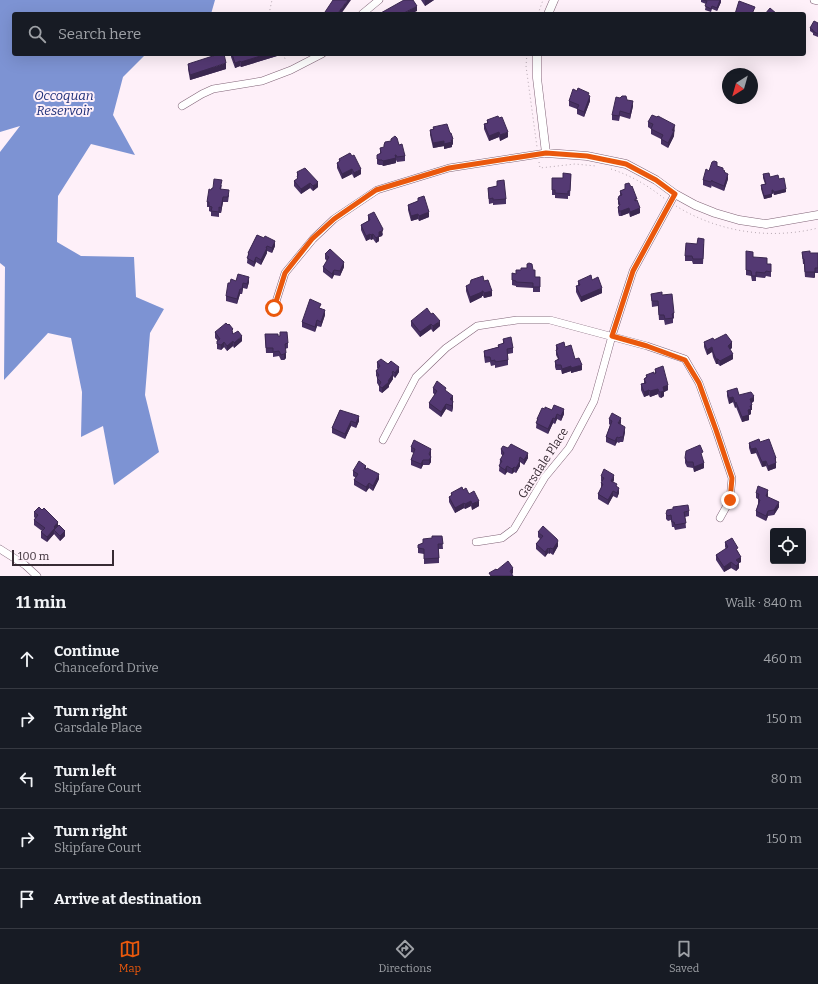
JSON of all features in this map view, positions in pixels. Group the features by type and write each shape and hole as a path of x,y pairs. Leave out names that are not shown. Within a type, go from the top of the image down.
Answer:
{"street":[{"path":"365,12 380,0"},
{"path":"549,12 554,0"},
{"path":"814,0 818,1"},
{"path":"182,106 213,89 262,81 291,70 318,56"},
{"path":"537,56 537,78 546,153"},
{"path":"274,308 285,273 312,239 334,219 376,190 449,168 546,153 587,156 626,164 656,180 675,194 695,205 739,220 766,224 818,215"},
{"name":"Garsdale Place","path":"476,542 502,538 514,529 545,477 569,448 594,401 612,336 633,271 675,194"},
{"path":"383,440 416,377 446,348 477,326 518,320 550,320 647,346 685,360 699,383 732,478 730,500 720,518"},
{"path":"0,549 26,565 37,576"}],"path":[{"path":"269,12 272,0"},
{"path":"539,12 543,0"},
{"path":"284,56 286,61"}],"water":[{"name":"Occoquan Reservoir","path":"0,0 215,0 212,12 12,12 12,56 144,56 123,77 113,115 135,155 91,144 58,196 57,242 81,256 134,257 136,297 164,309 150,333 145,395 159,452 114,485 103,426 81,437 82,392 71,338 48,333 4,380 5,267 0,263 0,152 20,126 0,132"}],"building":[{"path":"333,0 348,0 339,12 325,12"},
{"path":"404,0 413,0 417,6 406,12 383,12"},
{"path":"703,0 720,0 717,8 712,6 711,9 705,6 707,1"},
{"path":"739,1 755,7 753,12 736,12"},
{"path":"770,8 775,12 767,12"},
{"path":"814,21 818,23 818,34 810,28"},
{"path":"213,56 224,56 226,63 190,75 188,64"},
{"path":"233,56 260,56 241,62 235,63"},
{"path":"578,88 589,93 588,95 590,96 584,112 577,109 579,105 569,101 573,89 577,91"},
{"path":"622,96 626,96 627,100 633,101 630,114 620,111 619,116 612,115 616,97 620,98"},
{"path":"652,115 658,116 675,125 672,130 674,131 668,143 661,139 663,135 651,129 653,124 648,122"},
{"path":"498,116 499,118 502,117 508,132 500,135 499,132 489,136 484,124 488,123 487,120"},
{"path":"447,124 453,139 451,140 452,142 444,144 444,141 433,143 430,130 434,129 433,127"},
{"path":"395,136 399,145 402,144 405,156 397,157 395,155 396,158 383,161 377,159 377,155 381,153 380,148 384,147 385,142 391,141 391,139"},
{"path":"350,153 352,156 354,155 361,169 354,173 352,169 342,174 337,163 340,161 339,159"},
{"path":"712,162 717,162 717,166 723,168 725,171 724,172 728,174 724,186 712,180 711,182 703,180 706,169 709,171"},
{"path":"305,168 318,182 313,186 310,183 301,189 294,181 298,178 297,172"},
{"path":"563,173 571,174 570,191 568,191 568,194 555,193 555,190 552,190 552,178 563,178"},
{"path":"769,173 770,177 778,175 779,179 784,178 786,189 774,192 772,190 772,194 764,196 761,185 766,184 763,174"},
{"path":"214,179 222,180 220,189 229,190 228,197 223,197 221,208 219,207 219,212 211,211 212,207 209,206 209,202 207,202 209,189 211,190 213,188"},
{"path":"504,180 506,199 489,199 488,188 497,186 497,181"},
{"path":"629,183 631,187 632,186 637,199 635,199 635,201 637,200 640,208 630,212 629,208 619,211 618,207 620,205 618,199 619,196 622,195 620,191 625,189 625,184"},
{"path":"424,196 429,212 419,216 418,214 411,216 408,205 418,201 418,198"},
{"path":"374,212 383,229 379,232 379,236 376,238 373,234 366,236 361,225 370,220 368,215"},
{"path":"257,235 264,238 265,236 275,241 272,248 267,246 261,260 256,257 254,262 247,258"},
{"path":"698,238 704,239 703,259 693,259 692,256 685,256 686,243 697,244"},
{"path":"330,249 344,262 340,271 334,270 332,274 323,267 329,257 325,254"},
{"path":"746,251 753,252 753,257 767,258 767,264 771,264 771,272 756,272 756,276 752,276 751,271 746,270"},
{"path":"810,251 810,253 818,253 818,268 815,268 815,272 805,272 802,252"},
{"path":"527,264 532,264 533,270 535,270 535,277 540,277 540,287 533,287 533,283 516,282 512,280 512,273 516,274 516,270 527,268"},
{"path":"238,274 249,277 247,284 243,283 237,299 226,296 228,283 230,283 231,279 236,281"},
{"path":"591,275 592,280 598,277 602,288 581,297 576,286 580,285 578,281"},
{"path":"483,276 484,281 488,280 492,291 484,293 482,291 470,297 466,286 470,284 471,280"},
{"path":"662,292 662,295 672,294 674,313 672,314 673,318 665,319 664,315 659,315 658,301 652,301 651,294"},
{"path":"310,299 321,304 319,308 325,310 321,322 317,320 315,327 302,322"},
{"path":"427,308 431,314 433,313 440,321 433,326 431,324 420,332 411,321"},
{"path":"226,323 233,329 233,334 238,331 242,336 234,343 233,341 227,346 224,342 221,345 217,344 217,341 220,339 215,332"},
{"path":"280,332 287,332 288,343 285,344 286,353 281,355 279,351 273,352 273,348 266,348 265,334 278,334 278,336 280,336"},
{"path":"726,334 732,342 728,346 733,354 720,361 716,359 712,347 707,350 704,342 713,338 714,340"},
{"path":"511,337 513,348 507,349 508,360 495,362 495,360 491,361 490,357 485,357 484,351 499,347 498,345 504,343 503,339"},
{"path":"564,342 565,347 571,345 575,359 579,358 582,365 562,369 561,365 556,365 555,361 559,359 556,345"},
{"path":"381,359 388,364 391,361 399,367 395,373 393,371 393,374 388,381 389,382 382,388 379,386 381,382 377,378 379,375 376,371 380,366 377,362"},
{"path":"663,366 668,385 663,387 664,391 659,392 658,389 644,392 641,384 646,383 644,379 647,377 646,375 654,372 654,374 656,373 655,369"},
{"path":"437,381 453,396 450,399 453,401 452,406 446,404 441,412 429,403 437,391 433,388"},
{"path":"737,388 739,395 751,392 754,396 750,399 752,405 750,406 751,409 748,410 749,415 742,417 733,397 729,398 727,391"},
{"path":"554,405 564,409 561,416 557,414 555,419 553,418 548,429 536,423 542,408 545,409 545,407 552,410"},
{"path":"340,410 359,416 356,423 351,421 345,434 332,428"},
{"path":"612,413 621,418 618,423 625,427 623,437 617,437 615,441 606,437 612,421 609,419"},
{"path":"759,439 760,442 769,439 776,458 776,463 768,466 766,461 762,462 756,448 751,449 749,443"},
{"path":"414,440 431,449 429,454 431,457 429,460 423,460 421,464 411,460 415,449 411,447"},
{"path":"511,444 528,453 524,460 520,457 520,461 516,468 514,467 512,469 507,466 505,470 499,466 502,461 500,460 504,453 501,449 503,446 508,448"},
{"path":"700,445 703,452 701,453 704,463 694,467 693,462 687,462 685,458 686,451"},
{"path":"359,461 366,466 364,468 366,470 367,468 379,474 373,486 369,483 366,487 354,480 358,474 353,471"},
{"path":"604,469 614,475 611,481 617,484 616,486 619,488 617,493 613,491 608,500 598,494 603,484 601,483 604,478 601,476"},
{"path":"758,486 768,490 766,496 779,502 774,510 768,511 766,516 756,511 760,500 758,499 759,494 756,493"},
{"path":"462,487 463,490 466,488 469,494 474,491 479,501 472,504 471,501 465,504 464,503 455,508 449,497 452,495 451,493"},
{"path":"688,505 689,511 684,512 686,523 675,525 674,522 672,522 671,515 668,516 666,514 667,510 673,509 673,507"},
{"path":"39,507 42,510 44,508 58,522 47,537 41,532 45,528 34,520 38,515 34,512"},
{"path":"59,525 65,531 60,536 54,530"},
{"path":"543,526 558,541 553,549 548,548 545,552 536,544 543,536 538,532"},
{"path":"432,536 442,536 443,544 438,544 439,558 424,559 424,549 418,548 418,545 423,543 423,539 432,538"},
{"path":"732,538 741,557 736,560 739,563 736,566 731,562 724,567 716,555 728,547 725,542"},
{"path":"508,561 513,568 510,571 513,576 491,576 489,573 496,569 497,570"}],"route":[{"path":"274,308 285,273 312,239 334,219 376,190 449,168 546,153 587,156 626,164 656,180 675,194 633,271 612,336 647,346 685,360 699,383 732,478 730,500"}]}
